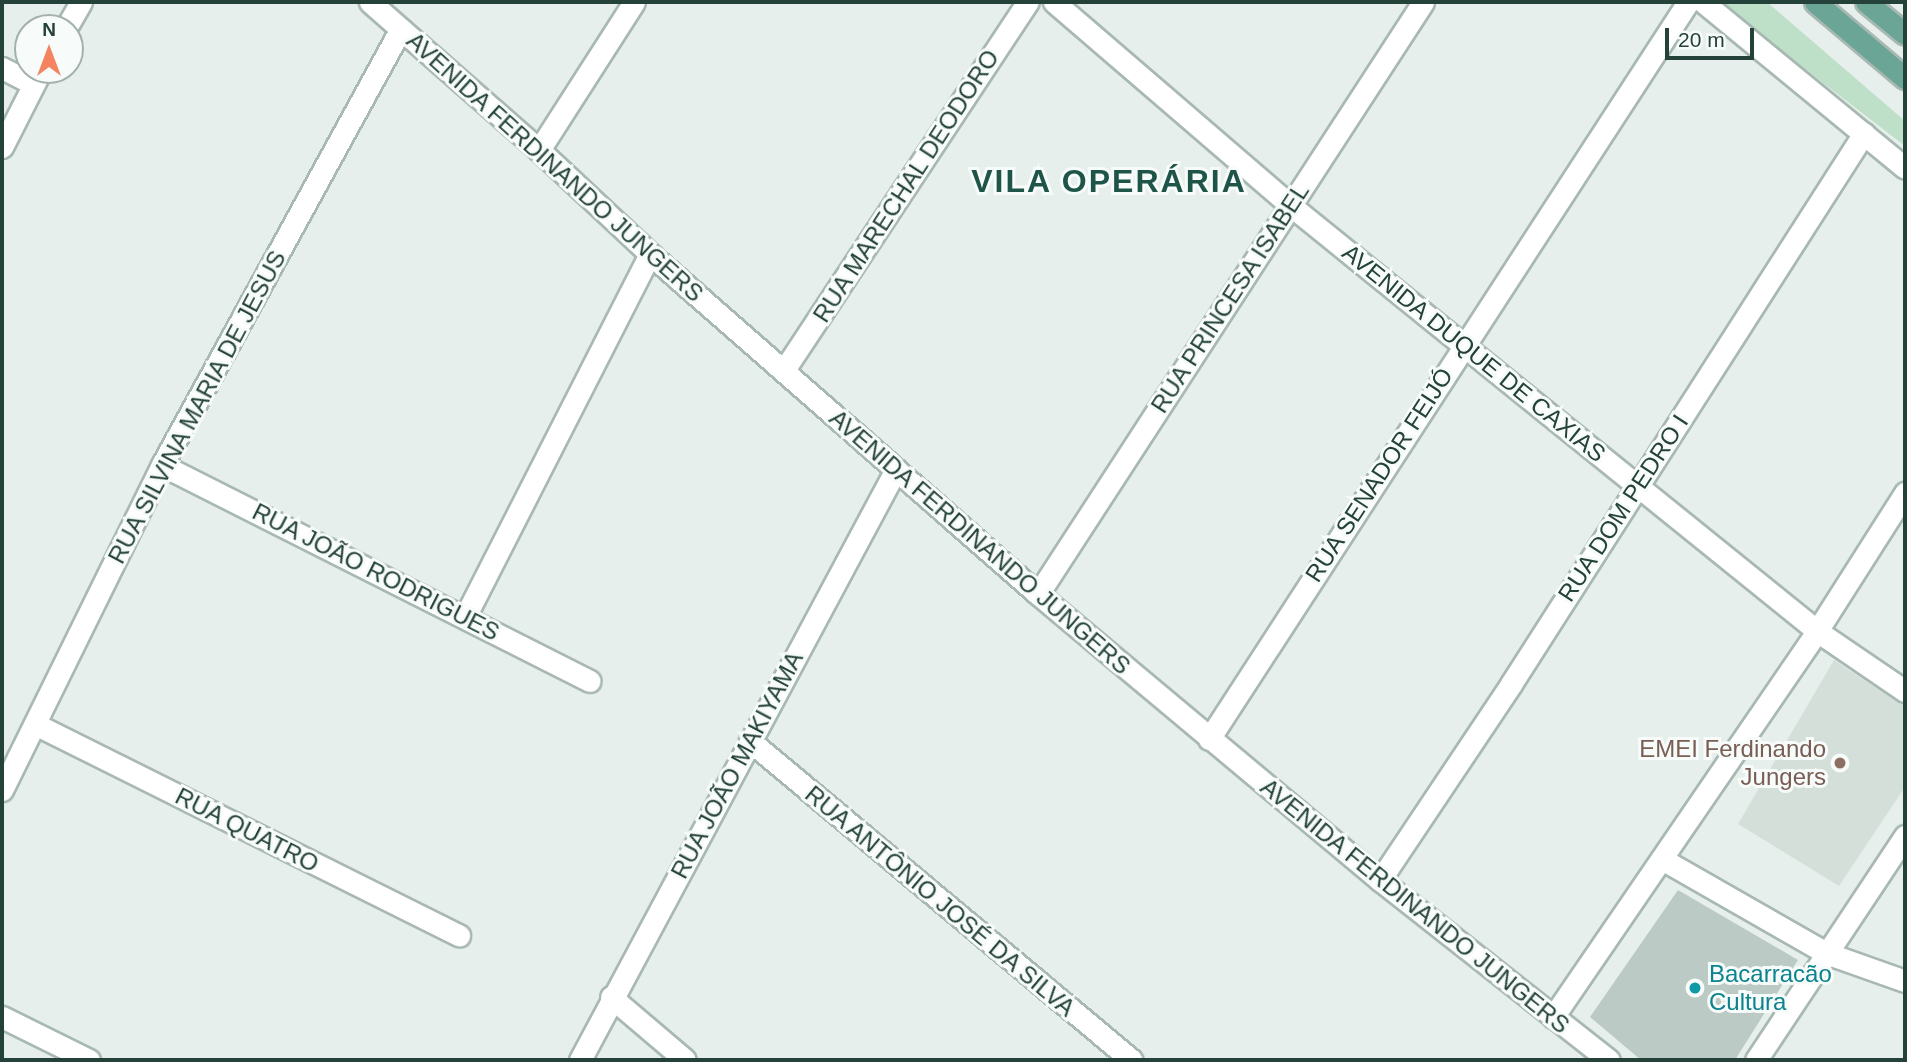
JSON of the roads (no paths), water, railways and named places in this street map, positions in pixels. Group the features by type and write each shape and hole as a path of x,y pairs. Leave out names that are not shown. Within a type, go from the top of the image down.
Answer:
{"main road":[{"path":"1815,2 1905,78"},
{"path":"1866,2 1905,34"}],"street":[{"name":"AVENIDA FERDINANDO JUNGERS","path":"370,2 539,150 650,254 1038,594 1380,880 1609,1060"},
{"path":"539,150 634,2"},
{"name":"RUA MARECHAL DEODORO","path":"784,370 1028,2"},
{"name":"AVENIDA DUQUE DE CAXIAS","path":"1054,2 1290,205 1817,631 1905,691"},
{"name":"RUA PRINCESA ISABEL","path":"1038,594 1423,2"},
{"name":"RUA SENADOR FEIJÓ","path":"1209,739 1463,345 1689,2"},
{"path":"1703,2 1905,168"},
{"name":"RUA SILVINA MARIA DE JESUS","path":"2,790 162,465 401,29"},
{"path":"2,148 34,84"},
{"name":"RUA DOM PEDRO I","path":"1380,880 1511,684 1864,133"},
{"path":"465,617 650,254"},
{"name":"RUA JOÃO RODRIGUES","path":"162,465 589,681"},
{"name":"RUA JOÃO MAKIYAMA","path":"580,1060 895,471"},
{"path":"1553,1017 1817,631 1905,493"},
{"name":"RUA QUATRO","path":"35,724 459,935"},
{"name":"RUA ANTÔNIO JOSÉ DA SILVA","path":"750,741 1131,1060"},
{"path":"1756,1060 1905,836"},
{"path":"1662,859 1826,953 1905,981"},
{"path":"611,998 685,1060"},
{"path":"2,1017 89,1060"}],"place":[{"name":"EMEI Ferdinando Jungers","path":"1840,763"},
{"name":"Bacarracão Cultura","path":"1695,988"}],"district":[{"name":"VILA OPERÁRIA","path":"1109,181"}]}
